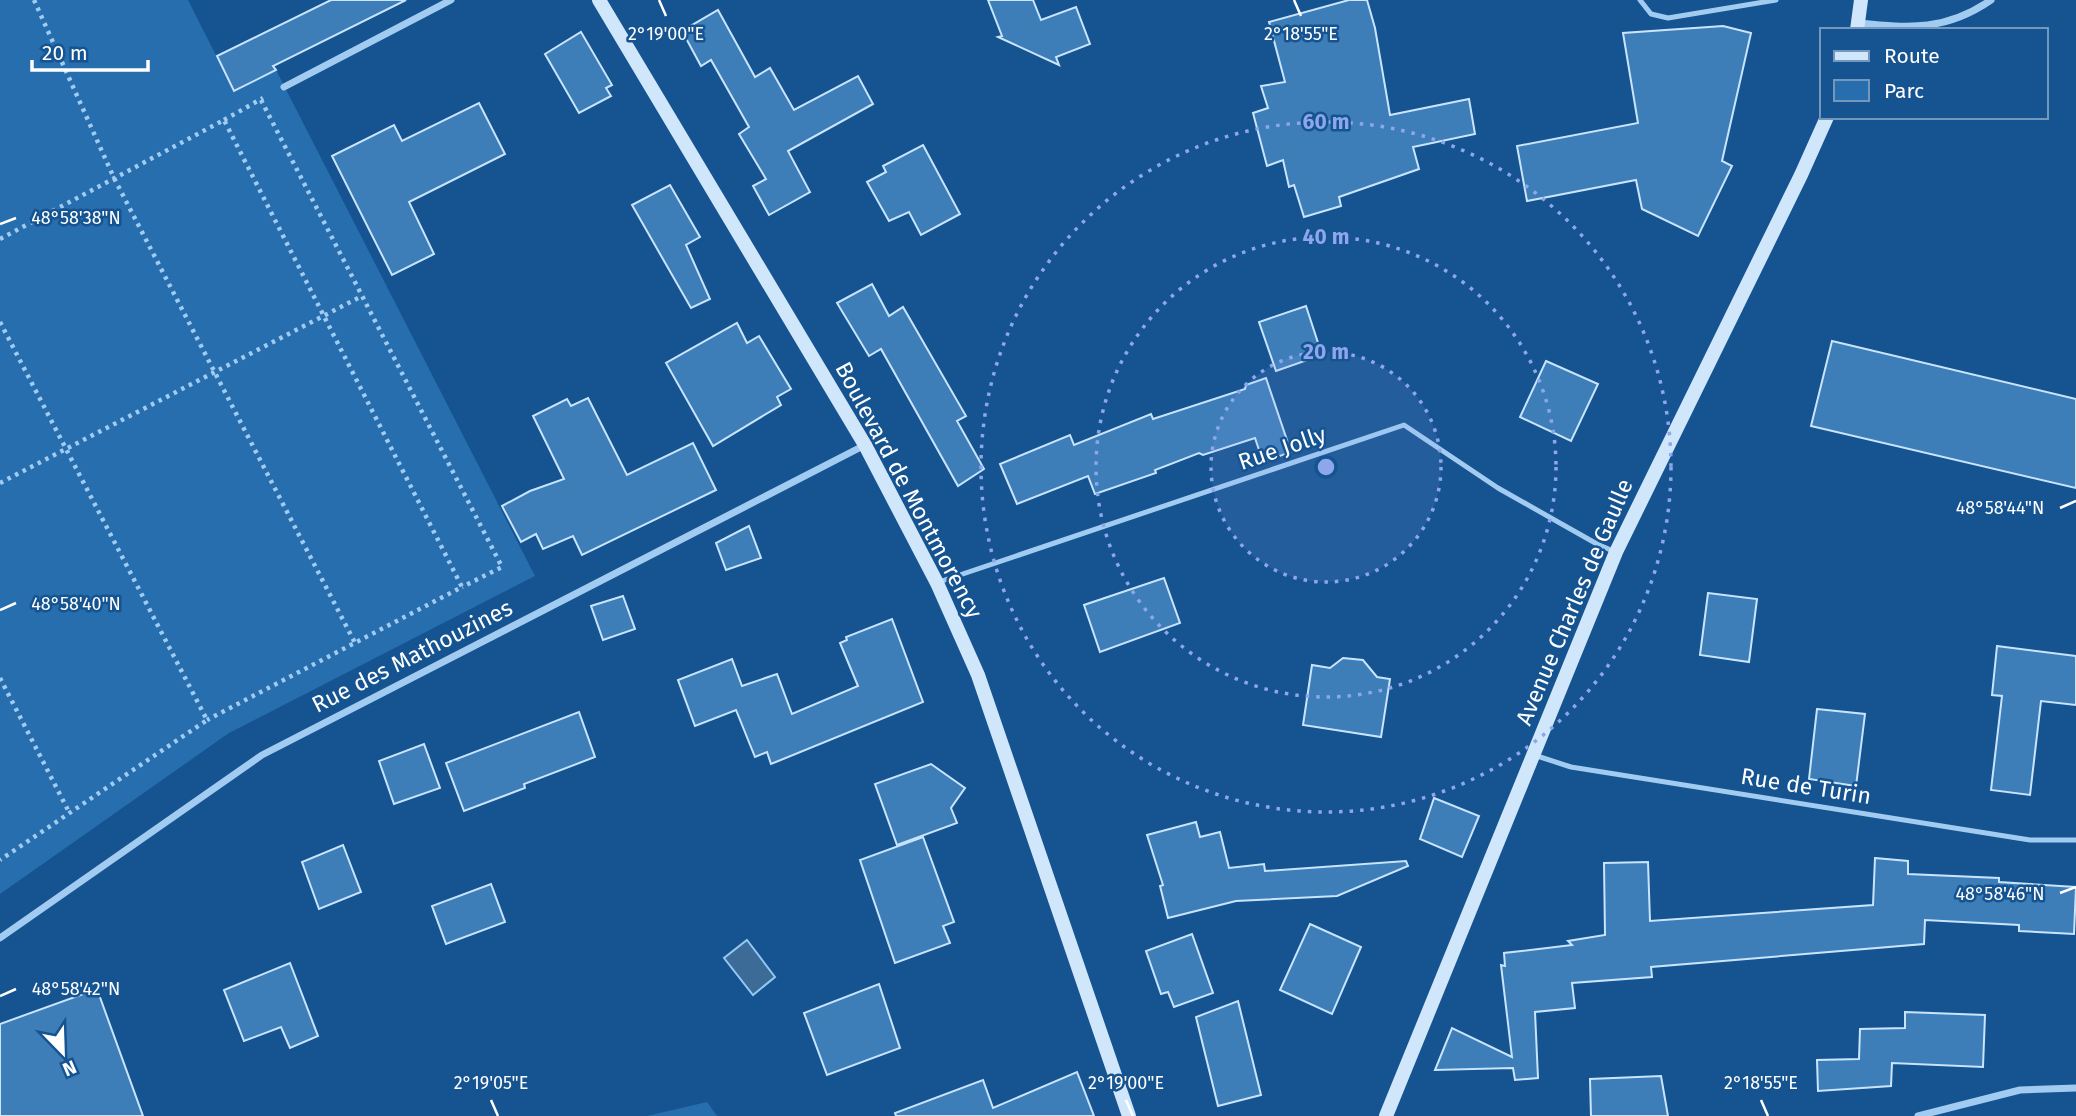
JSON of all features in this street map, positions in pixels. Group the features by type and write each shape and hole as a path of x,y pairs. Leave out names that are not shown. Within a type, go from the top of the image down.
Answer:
{"street":[{"path":"284,87 451,0"},
{"name":"Boulevard de Montmorency","path":"599,0 865,445 937,583 978,675 1129,1116"},
{"path":"1861,0 1857,26 1948,23 1960,19 1991,0"},
{"name":"Avenue Charles de Gaulle","path":"1386,1116 1616,552 1826,119"},
{"name":"Rue des Mathouzines","path":"0,938 262,755 865,445"},
{"path":"1918,1116 2020,1090 2076,1088"}],"lane":[{"path":"1640,0 1651,14 1668,18 1776,0"},
{"name":"Rue Jolly","path":"937,583 1404,425 1498,488 1616,552"},
{"name":"Rue de Turin","path":"1533,755 1571,767 2030,840 2076,840"}],"path":[{"path":"34,0 114,178 355,643"},
{"path":"0,239 284,87"},
{"path":"0,860 206,720 502,567 261,100"},
{"path":"224,120 462,587"},
{"path":"0,483 362,296"},
{"path":"0,322 206,720"},
{"path":"0,678 69,812"}],"green space":[{"path":"0,0 188,0 234,91 276,70 535,576 229,733 0,894"},
{"path":"707,1102 717,1116 647,1116"}],"shaded area":[{"path":"747,940 775,977 753,995 724,958"}],"building":[{"path":"331,0 406,0 273,66 276,70 234,91 217,56"},
{"path":"988,0 1033,0 1041,20 1076,7 1090,44 1056,57 1059,65 998,37 1002,36"},
{"path":"1349,0 1367,0 1375,28 1390,115 1469,99 1475,134 1413,147 1419,169 1339,197 1341,206 1304,217 1294,185 1289,187 1283,160 1267,166 1253,113 1268,108 1261,86 1285,82 1269,22"},
{"path":"718,10 755,77 770,68 794,110 858,76 873,104 788,151 810,192 769,215 753,186 766,179 739,134 749,127 711,60 701,66 682,31"},
{"path":"1723,26 1751,33 1722,161 1732,166 1698,236 1642,209 1636,180 1527,201 1517,146 1638,123 1623,33"},
{"path":"581,32 612,85 606,88 611,96 579,113 545,54"},
{"path":"479,103 505,154 409,202 434,254 392,275 332,156 394,125 402,141"},
{"path":"923,145 960,214 921,235 909,212 889,221 867,182 886,172 883,166"},
{"path":"670,185 700,237 686,245 710,299 691,308 632,205"},
{"path":"872,284 889,316 903,307 966,416 957,421 984,469 958,486 881,349 869,356 837,303"},
{"path":"1306,306 1322,355 1276,371 1259,322"},
{"path":"737,323 747,343 759,336 791,389 777,397 781,405 713,446 666,363"},
{"path":"1832,341 2076,399 2076,488 1811,426"},
{"path":"1546,361 1598,384 1571,441 1520,417"},
{"path":"1266,378 1291,452 1263,462 1255,438 1203,455 1199,453 1155,470 1156,473 1095,494 1088,476 1017,504 1000,464 1070,435 1074,445 1151,414 1153,419 1245,389 1246,385"},
{"path":"588,398 627,475 693,443 716,490 582,555 573,536 543,549 536,534 521,542 502,506 530,491 564,479 533,416 567,399 571,406"},
{"path":"749,526 761,558 726,570 716,543"},
{"path":"1164,578 1180,623 1100,652 1084,605"},
{"path":"1708,593 1757,599 1749,662 1700,655"},
{"path":"623,596 635,629 603,640 591,606"},
{"path":"892,619 923,702 771,764 767,752 755,757 736,710 695,726 678,680 732,659 742,686 777,674 792,714 858,686 840,643 847,640 846,637"},
{"path":"1997,646 2076,656 2076,705 2041,701 2030,795 1991,790 2002,696 1992,695"},
{"path":"1343,658 1363,660 1377,677 1390,679 1381,737 1303,725 1312,665 1330,668"},
{"path":"1817,709 1865,714 1856,786 1809,779"},
{"path":"579,712 595,757 464,811 446,763"},
{"path":"424,744 440,788 394,804 379,761"},
{"path":"931,764 965,788 951,808 957,823 897,845 875,784"},
{"path":"1434,798 1479,816 1462,857 1420,839"},
{"path":"1196,822 1200,837 1220,832 1229,868 1264,864 1265,871 1406,861 1408,866 1337,896 1236,901 1168,918 1160,886 1163,885 1147,835"},
{"path":"923,837 954,922 943,926 950,943 895,963 860,860"},
{"path":"343,845 361,892 319,909 302,862"},
{"path":"1875,858 1908,861 1908,874 1999,878 1999,882 2076,887 2074,934 2019,931 2019,925 1925,920 1924,944 1651,967 1652,977 1572,983 1575,1008 1535,1012 1538,1078 1515,1080 1513,1068 1435,1070 1452,1028 1512,1057 1501,965 1505,966 1504,953 1572,945 1568,941 1605,935 1604,863 1648,862 1650,921 1873,905"},
{"path":"491,884 505,922 446,944 432,906"},
{"path":"1310,924 1361,947 1332,1014 1280,990"},
{"path":"1192,934 1213,993 1174,1007 1168,992 1161,994 1146,951"},
{"path":"290,963 318,1036 290,1048 281,1027 244,1041 224,990"},
{"path":"879,984 900,1048 827,1075 804,1013"},
{"path":"97,989 143,1116 0,1116 0,1024"},
{"path":"1238,1001 1261,1095 1218,1106 1196,1017"},
{"path":"1905,1012 1985,1015 1983,1067 1892,1063 1891,1086 1818,1091 1817,1060 1859,1059 1860,1029 1905,1028"},
{"path":"1077,1072 1094,1116 896,1116 895,1113 983,1080 993,1108"},
{"path":"1661,1076 1668,1116 1591,1116 1590,1079"}]}
